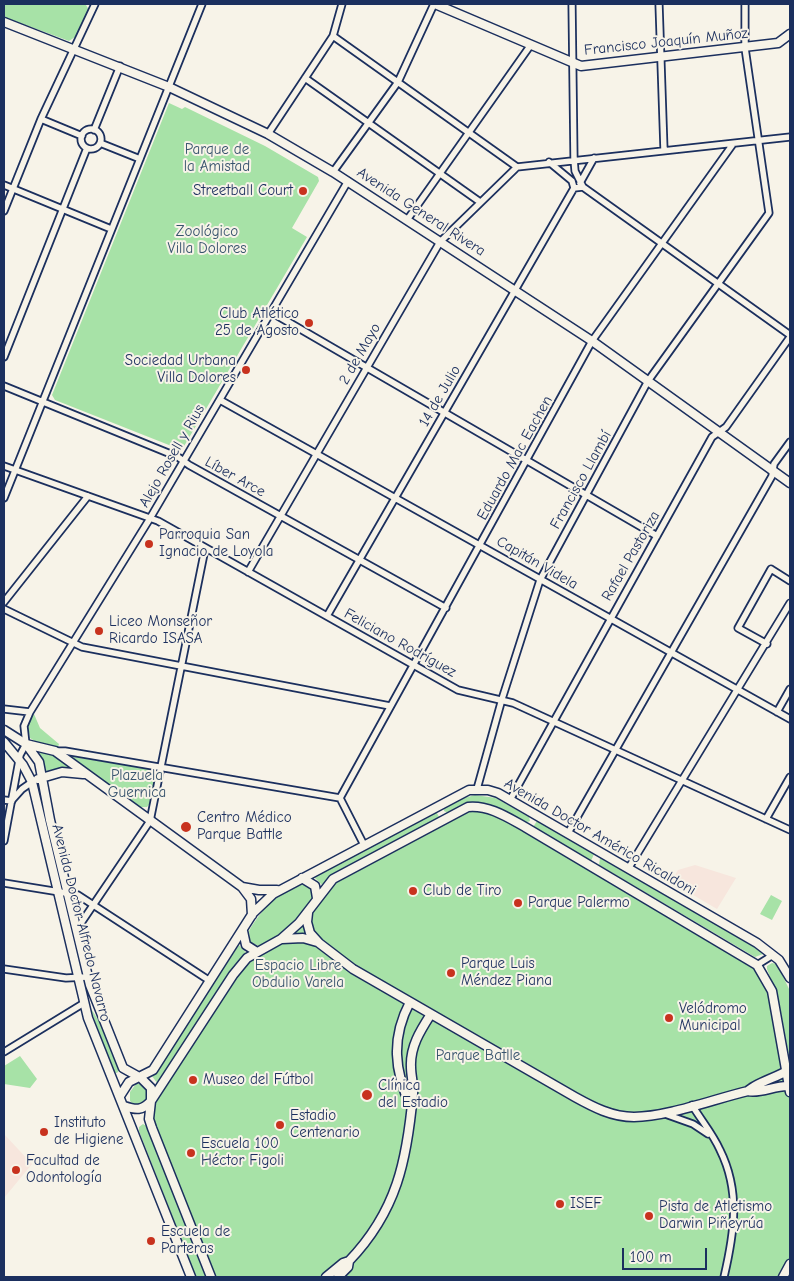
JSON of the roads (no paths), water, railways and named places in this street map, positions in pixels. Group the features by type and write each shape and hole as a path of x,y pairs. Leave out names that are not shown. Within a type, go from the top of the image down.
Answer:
{"street":[{"path":"4,211 41,119 95,4"},
{"path":"4,498 202,4"},
{"path":"268,134 333,36 342,4"},
{"path":"333,172 398,82 434,4"},
{"name":"Francisco Joaquín Muñoz","path":"434,4 580,66 745,48 778,43 790,36"},
{"path":"572,4 574,160 575,171 582,185 790,336"},
{"path":"659,4 664,150"},
{"path":"745,4 745,48 759,141"},
{"name":"Avenida General Rivera","path":"4,22 120,66 169,87 268,134 333,172 592,341 790,483"},
{"path":"333,36 517,166 790,137"},
{"path":"407,220 530,46"},
{"path":"94,130 120,66"},
{"path":"305,78 480,202"},
{"path":"41,119 82,136"},
{"path":"85,130 94,130 102,138 94,150 85,147 80,142 85,130"},
{"name":"Francisco Llambí","path":"477,789 502,699 540,580 588,495 648,381 769,212 759,141"},
{"path":"100,143 140,159"},
{"name":"Eduardo Mac Eachen","path":"340,798 528,461 592,341 733,144"},
{"path":"4,357 63,210 85,147"},
{"path":"549,162 572,181 574,188 582,185 594,158"},
{"name":"2 de Mayo","path":"248,572 440,242 517,166"},
{"name":"Alejo Rosell y Rius","path":"26,744 24,726 30,712 74,644 149,520 348,181"},
{"path":"4,185 111,229"},
{"name":"14 de Julio","path":"326,616 574,188"},
{"path":"271,312 657,536"},
{"name":"Rafael Pastoriza","path":"510,800 552,721 712,437 720,432 790,336"},
{"name":"Líber Arce","path":"4,386 178,457 446,608"},
{"name":"Capitán Videla","path":"220,400 790,719"},
{"path":"568,833 617,750 773,471 774,464 790,442"},
{"name":"Feliciano Rodríguez","path":"4,466 149,520 158,521 204,549 467,693 502,699 790,830"},
{"path":"4,602 88,496"},
{"path":"77,929 150,821 204,549"},
{"path":"766,644 738,628 771,569 790,581"},
{"path":"628,869 736,690 742,685 788,611 790,603"},
{"path":"4,609 82,647 390,706"},
{"path":"777,712 790,689"},
{"path":"4,710 30,712"},
{"path":"4,730 26,744 55,751 340,798 364,845"},
{"name":"Avenida Doctor Alfredo Navarro","path":"4,742 19,759 32,782 60,892 84,1003 124,1106"},
{"path":"4,841 19,759 26,744"},
{"name":"Avenida Doctor Alfredo Navarro","path":"26,744 39,762 87,977 123,1068 151,1088 150,1101"},
{"path":"55,751 242,887 251,899 252,915"},
{"path":"12,801 22,789 42,778 69,772 86,775"},
{"path":"766,819 790,777"},
{"path":"120,1096 129,1082 153,1070 243,932 252,915 279,889 460,794 477,789"},
{"name":"Avenida Doctor Américo Ricaldoni","path":"477,789 498,793 757,943 788,966 790,978"},
{"path":"4,800 12,801"},
{"path":"440,805 440,813 447,818"},
{"name":"Avenida Doctor Américo Ricaldoni","path":"150,1101 233,975 247,958 281,939 309,912 328,884 340,875 468,807 475,806 494,811 525,827 758,965"},
{"path":"525,827 533,821 533,813"},
{"path":"594,868 596,857 603,854"},
{"path":"302,878 315,886 317,899"},
{"path":"4,883 69,892 93,904 210,982"},
{"path":"242,887 259,890 279,889"},
{"path":"309,912 307,926 319,943 361,974 598,1109 634,1117 661,1113 748,1091 753,1092 779,1086 790,1089 772,991 758,965 773,954"},
{"path":"243,932 246,945 256,952"},
{"path":"281,939 303,938 319,943"},
{"path":"4,969 78,978 87,977"},
{"path":"410,1002 400,1022 396,1043 403,1091 410,1107"},
{"path":"4,1052 84,1003 92,1006 102,1027 110,1034"},
{"path":"338,1277 348,1267 349,1261 379,1224 394,1195 406,1159 413,1092 412,1051 431,1014"},
{"path":"748,1091 751,1087 788,1070"},
{"path":"124,1106 139,1110 150,1101"},
{"path":"150,1101 149,1119 152,1128 211,1277"},
{"path":"692,1105 714,1138 726,1163 734,1206 733,1236 724,1277"},
{"path":"124,1106 191,1277"},
{"path":"661,1113 693,1124 714,1138"},
{"path":"326,1277 343,1263 349,1261"},
{"path":"783,1277 789,1268"}],"place":[{"name":"Streetball Court","path":"303,191"},
{"name":"Club Atlético 25 de Agosto","path":"309,323"},
{"name":"Sociedad Urbana Villa Dolores","path":"246,370"},
{"name":"Parroquia San Ignacio de Loyola","path":"149,544"},
{"name":"Liceo Monseñor Ricardo ISASA","path":"99,631"},
{"name":"Centro Médico Parque Battle","path":"186,827"},
{"name":"Club de Tiro","path":"413,891"},
{"name":"Parque Palermo","path":"518,903"},
{"name":"Parque Luis Méndez Piana","path":"451,973"},
{"name":"Velódromo Municipal","path":"669,1018"},
{"name":"Museo del Fútbol","path":"193,1080"},
{"name":"Clínica del Estadio","path":"367,1095"},
{"name":"Estadio Centenario","path":"280,1125"},
{"name":"Instituto de Higiene","path":"44,1132"},
{"name":"Escuela 100 Héctor Figoli","path":"191,1153"},
{"name":"Facultad de Odontología","path":"16,1170"},
{"name":"ISEF","path":"560,1204"},
{"name":"Pista de Atletismo Darwin Piñeyrúa","path":"649,1216"},
{"name":"Escuela de Parteras","path":"151,1241"}],"park label":[{"name":"Parque de la Amistad","path":"217,158"},
{"name":"Zoológico Villa Dolores","path":"207,240"},
{"name":"Plazuela Guernica","path":"137,784"},
{"name":"Espacio Libre Obdulio Varela","path":"298,974"},
{"name":"Parque Batlle","path":"478,1056"}]}
